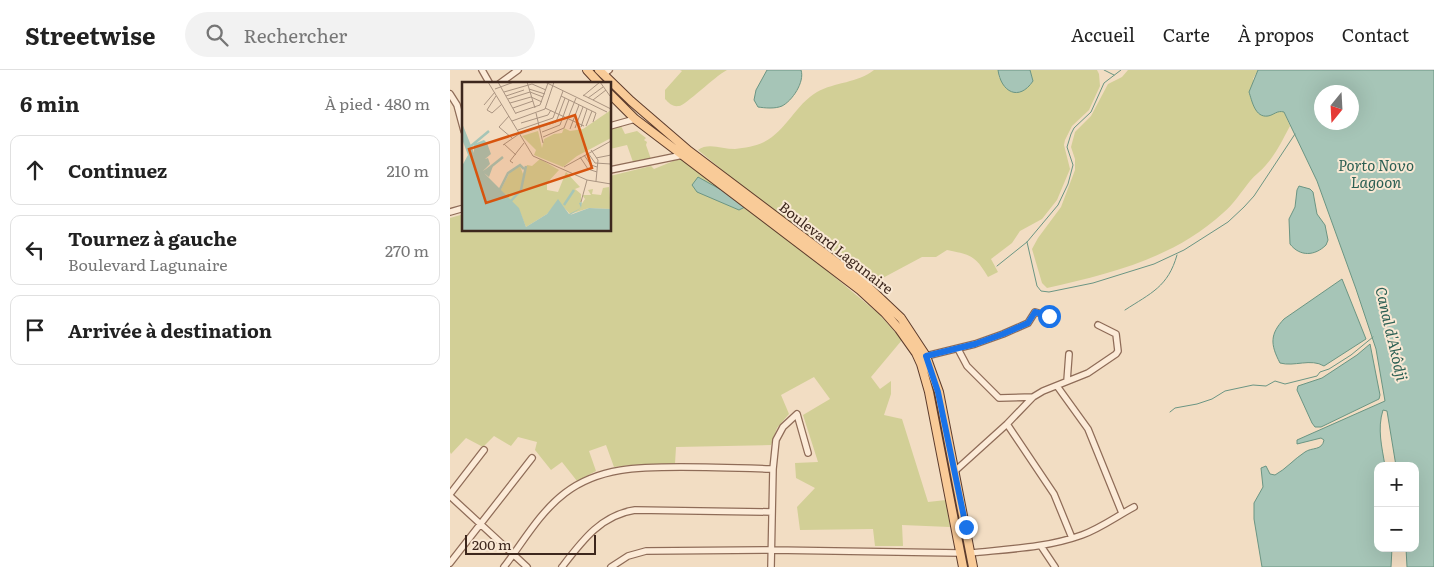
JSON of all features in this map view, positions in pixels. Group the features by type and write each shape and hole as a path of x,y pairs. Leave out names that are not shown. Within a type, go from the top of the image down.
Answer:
{"main road":[{"name":"Boulevard Lagunaire","path":"587,70 600,77"},
{"name":"Boulevard Lagunaire","path":"611,86 688,151 864,283 901,318 926,356 938,392 973,567"},
{"name":"Boulevard Lagunaire","path":"611,95 635,118 682,155 860,290 885,313 905,338 916,353 929,392 963,567"}],"street":[{"path":"482,70 489,82"},
{"path":"502,82 518,70"},
{"path":"450,94 457,105 462,124"},
{"path":"611,126 635,118"},
{"path":"611,170 682,155"},
{"path":"926,356 958,349 1003,334 1028,323 1035,312 1049,316"},
{"path":"955,471 1033,398 1043,391 1088,373 1117,353 1116,334 1098,325"},
{"path":"958,349 967,366 999,398 1033,398"},
{"path":"1068,381 1069,354"},
{"path":"1057,386 1088,429 1122,513"},
{"path":"771,567 773,469 776,440 780,432 797,414 808,453"},
{"path":"1007,424 1054,494 1072,538"},
{"path":"484,450 450,495 528,567"},
{"path":"450,563 532,458"},
{"path":"504,567 544,514 563,494 583,482 608,472 643,467 773,469"},
{"path":"970,553 1041,546 1072,538 1096,529 1134,507"},
{"path":"562,567 590,532 602,522 625,511 772,512"},
{"path":"1041,546 1054,567"},
{"path":"611,567 628,556 646,551 772,550 960,553"}],"shaded area":[{"path":"680,70 727,70 682,105 674,106 665,99 665,90 682,71"},
{"path":"874,70 998,70 999,78 1030,85 1033,81 1030,70 1097,70 1100,86 1089,110 1072,126 1065,140 1064,145 1070,169 1057,200 1042,219 1020,231 1012,243 991,259 998,272 988,277 972,257 947,250 936,257 922,257 864,288 698,150 706,146 739,149 764,142 779,131 803,103 817,92 861,78"},
{"path":"1128,70 1258,70 1253,79 1267,116 1280,111 1284,112 1290,126 1270,161 1250,181 1231,206 1204,229 1184,242 1140,262 1094,277 1047,288 1042,283 1032,249 1061,207 1075,170 1075,159 1071,147 1075,132 1091,116 1108,84 1122,77"},
{"path":"621,126 625,134 637,131 646,138 644,140 647,142 646,145 651,159 633,162 627,145 611,149 611,129"},
{"path":"688,155 879,314 902,340 871,377 880,389 891,381 891,394 884,415 902,419 928,502 946,500 950,527 902,525 903,546 875,546 873,529 800,530 797,507 815,488 796,478 795,463 818,462 803,415 830,399 814,377 781,395 789,414 777,428 771,445 676,447 675,464 614,467 606,445 589,451 596,471 577,481 562,462 551,470 535,450 537,442 518,437 511,446 494,436 483,447 466,438 451,454 450,218 462,215 462,231 611,231 611,176 651,166 654,169","holes":["692,184 736,198 744,208 739,210 698,192"]}],"water":[{"path":"767,70 801,70 802,75 797,91 782,106 773,108 758,107 754,100 756,90"},
{"path":"998,70 1030,70 1033,81 1022,91 1017,93 1011,92 1003,84"},
{"name":"Porto Novo Lagoon","path":"1258,70 1434,70 1434,567 1407,567 1406,552 1419,552 1419,462 1395,462 1387,411 1383,410 1380,431 1384,462 1374,462 1374,552 1392,552 1391,567 1262,567 1254,519 1254,503 1263,487 1261,468 1266,466 1270,474 1275,475 1308,450 1321,446 1324,440 1321,438 1297,444 1297,440 1385,401 1376,349 1317,181 1284,112 1264,116 1257,112 1249,92"},
{"path":"698,177 736,198 745,207 739,210 697,192 692,185"},
{"path":"1299,186 1310,189 1313,192 1317,214 1325,225 1328,240 1322,249 1308,254 1298,251 1290,244 1289,219 1295,207"},
{"path":"1342,279 1366,339 1324,366 1314,363 1280,363 1273,345 1274,335 1279,324"},
{"path":"1370,344 1380,395 1379,399 1321,427 1315,427 1297,390 1298,386 1322,378"}],"waterway":[{"path":"1104,70 1114,75"},
{"path":"997,266 1027,242 1058,205 1068,184 1073,165 1067,147 1071,134 1074,128 1091,112 1104,83 1121,70"},
{"path":"1027,242 1037,286 1041,291 1049,292 1093,283 1154,264 1184,250 1228,222 1254,196 1295,134"},
{"path":"1125,310 1151,294 1163,282 1169,275 1177,255"},
{"path":"1170,412 1175,408 1212,399 1225,391 1253,385 1266,386 1275,381 1285,384 1317,376 1320,372 1329,369 1351,355 1373,337"}],"route":[{"path":"966,527 948,434 938,392 926,356 958,349 1003,334 1028,323 1035,312 1049,316"}],"water label":[{"name":"Canal d'Akôdji","path":"1391,334"}]}
